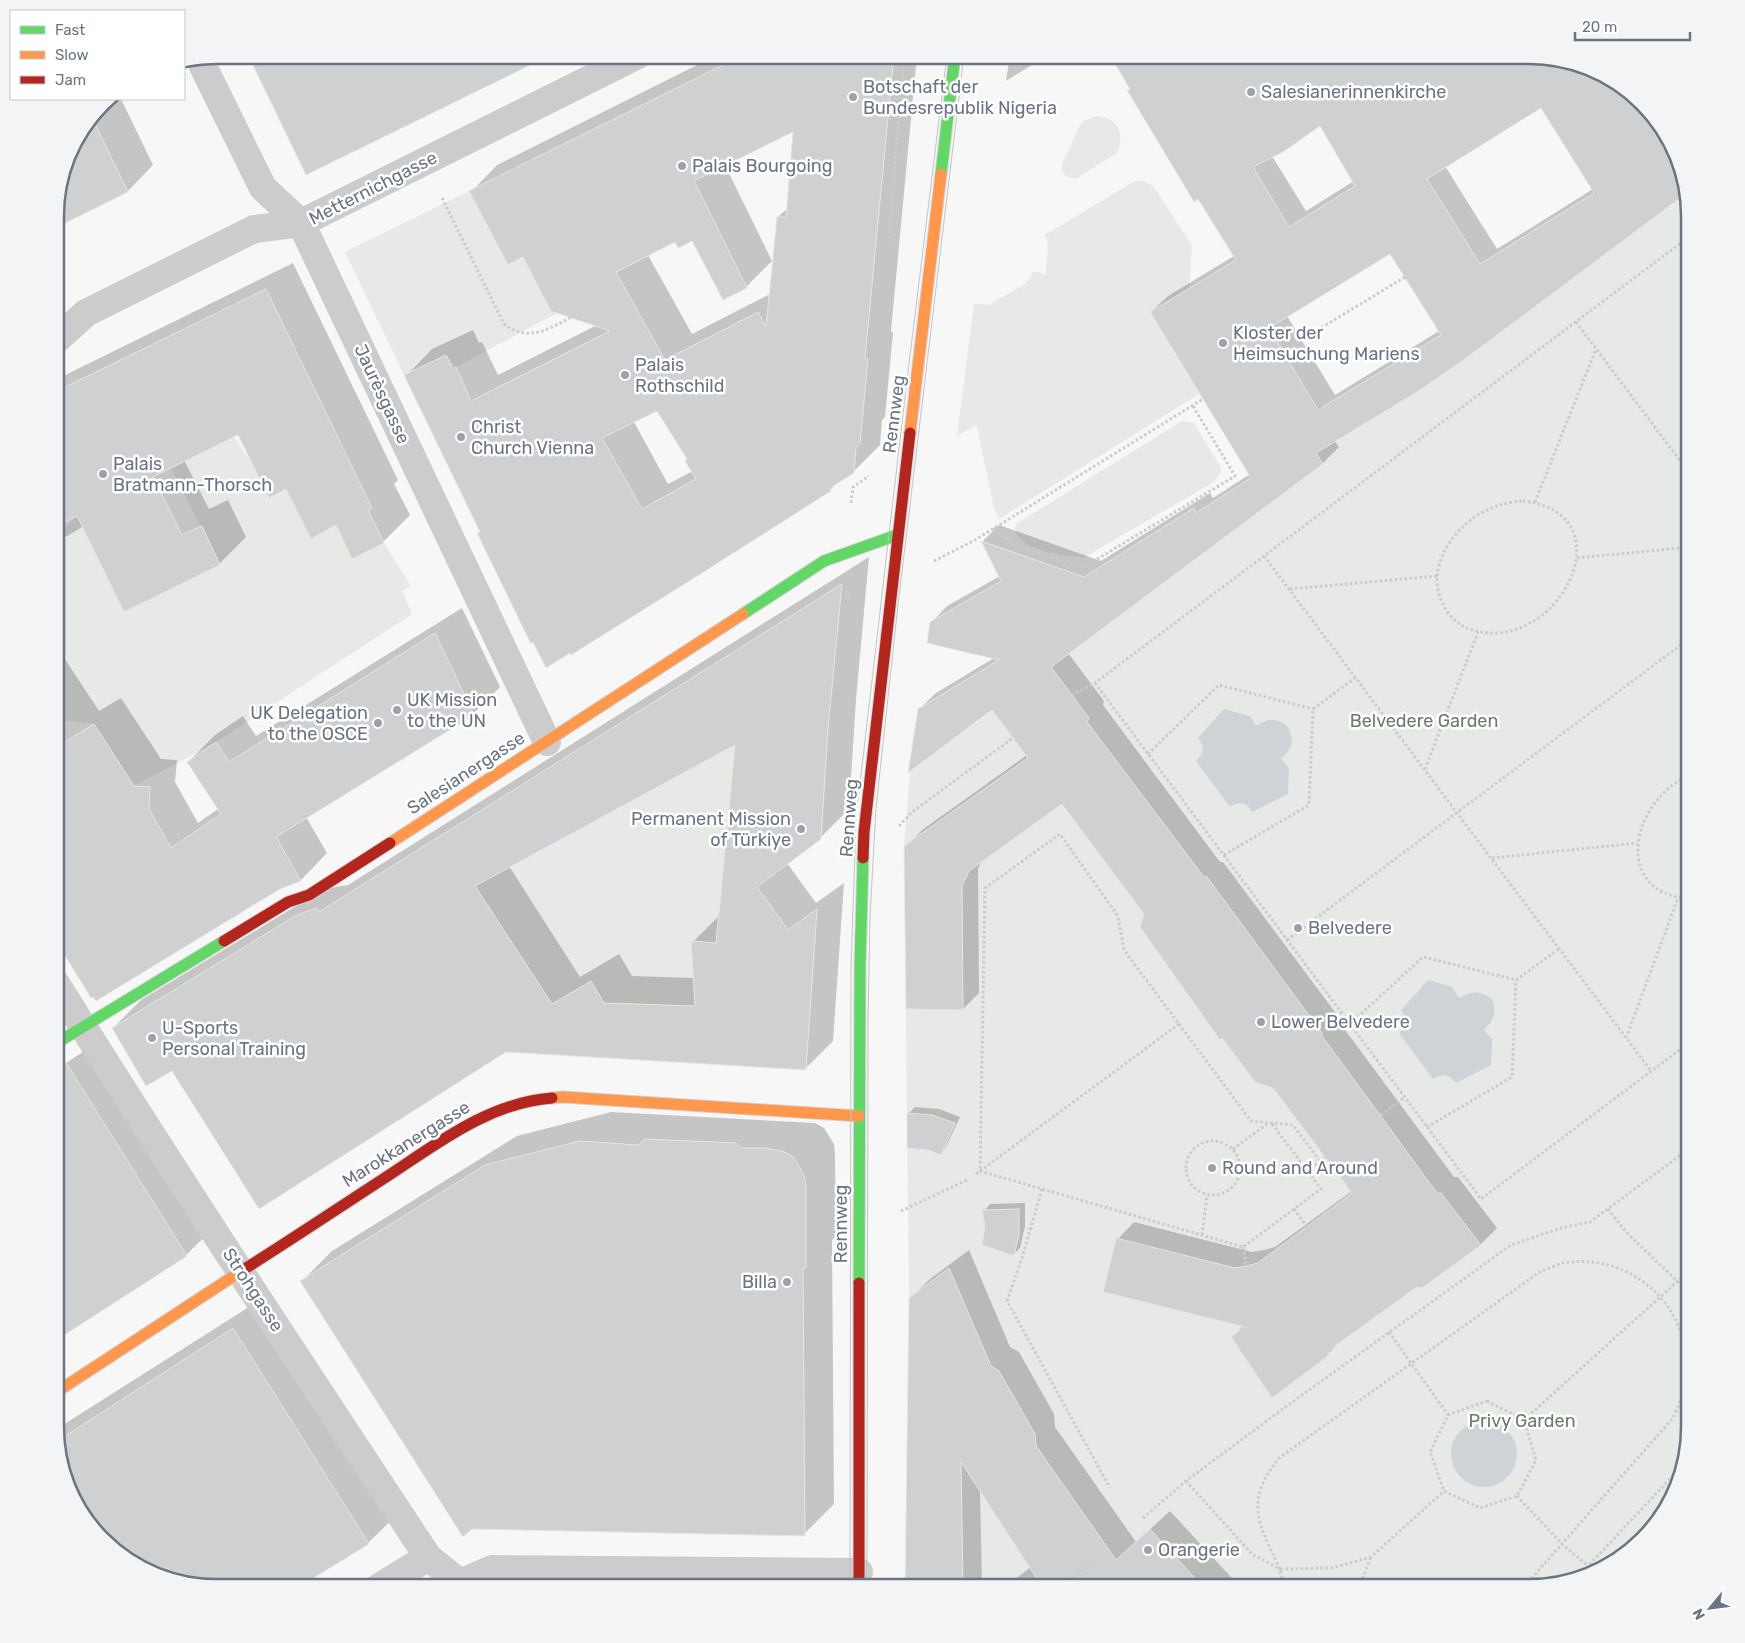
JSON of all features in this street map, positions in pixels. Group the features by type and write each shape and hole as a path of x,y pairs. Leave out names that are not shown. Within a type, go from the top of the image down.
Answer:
{"street":[{"name":"Metternichgasse","path":"64,333 86,313 254,229 301,223 620,64"},
{"name":"Rennweg","path":"859,1579 860,966 864,832 897,535 954,64"},
{"name":"Jaurèsgasse","path":"202,65 263,188 301,223 547,742"},
{"name":"Salesianergasse","path":"64,1038 288,902 310,895 824,561 897,535"},
{"name":"Strohgasse","path":"64,997 241,1272 428,1557 455,1579"},
{"name":"Marokkanergasse","path":"64,1387 460,1128 490,1113 514,1104 538,1098 563,1097 859,1116"},
{"path":"393,1579 428,1557"},
{"path":"473,1579 492,1569 826,1579"}],"path":[{"path":"903,64 889,236 904,251"},
{"path":"442,198 504,324 510,329 521,333 537,334 576,315"},
{"path":"1072,695 1095,683 1681,243"},
{"path":"1283,351 1404,277"},
{"path":"1576,322 1681,462"},
{"path":"1535,502 1596,348"},
{"path":"934,561 975,540 1203,399"},
{"path":"994,528 1015,546 1084,567 1235,476 1193,406"},
{"path":"851,503 853,487 876,471"},
{"path":"1523,501 1535,502 1553,510 1567,522 1573,533 1577,558 1570,583 1554,606 1543,615 1518,628 1505,632 1478,632 1466,628 1447,612 1437,589 1439,564 1451,539 1472,519 1496,506 1523,501"},
{"path":"1577,558 1681,548"},
{"path":"1264,556 1651,1071"},
{"path":"1290,590 1437,576"},
{"path":"848,599 857,599"},
{"path":"1424,770 1478,632"},
{"path":"1287,940 1681,645"},
{"path":"1313,709 1355,678"},
{"path":"1095,683 1481,1199 1681,1049"},
{"path":"1148,754 1219,685 1313,709"},
{"path":"1224,855 1309,805 1313,709"},
{"path":"894,833 912,812 1013,738"},
{"path":"1681,780 1671,786 1651,806 1644,818 1637,843 1637,856 1647,879 1656,888 1681,898"},
{"path":"978,1172 985,888 1060,834 1118,916 1124,950 1251,1121 1293,1125 1320,1162"},
{"path":"1491,858 1637,843"},
{"path":"1626,1038 1678,898"},
{"path":"1350,1024 1423,957 1516,980 1559,949"},
{"path":"1427,1127 1512,1077 1516,980"},
{"path":"978,1172 1179,1024"},
{"path":"1381,1115 1405,1097"},
{"path":"1233,1149 1270,1123"},
{"path":"1243,1246 1321,1189 1270,1123"},
{"path":"1218,1140 1233,1149 1240,1164 1237,1182 1224,1193 1207,1195 1192,1186 1185,1170 1189,1154 1201,1142 1218,1140"},
{"path":"1143,1518 1186,1481 1284,1408 1511,1245 1561,1228 1590,1222 1681,1155"},
{"path":"1307,1171 1325,1158"},
{"path":"978,1172 1243,1246"},
{"path":"901,1211 967,1180"},
{"path":"1042,1189 1007,1301 1110,1488"},
{"path":"1202,1235 1207,1195"},
{"path":"1294,1209 1307,1227"},
{"path":"1608,1209 1628,1234 1681,1286"},
{"path":"1243,1246 1246,1266"},
{"path":"1282,1579 1280,1569 1262,1532 1258,1517 1259,1494 1267,1473 1279,1458 1541,1271 1562,1264 1588,1262 1615,1266 1640,1278 1660,1297 1676,1319 1681,1333"},
{"path":"1524,1420 1681,1278"},
{"path":"1389,1332 1448,1415"},
{"path":"1531,1579 1673,1418 1681,1400"},
{"path":"1487,1402 1524,1420 1536,1460 1517,1496 1480,1508 1444,1491 1430,1452 1448,1415 1487,1402"},
{"path":"1585,1569 1673,1475"},
{"path":"1186,1481 1252,1554 1280,1569 1332,1568 1371,1556 1444,1491"},
{"path":"1517,1496 1561,1543 1588,1566"},
{"path":"1362,1579 1371,1556"},
{"path":"1071,1579 1094,1559"}],"green space":[{"path":"1096,116 1109,120 1118,128 1120,146 1117,153 1077,178 1065,176 1062,164 1080,125 1085,120"},
{"path":"1144,181 1154,187 1192,246 1189,289 1150,313 1199,394 999,519 994,509 976,425 957,436 974,304 989,305 1025,284 1034,271 1046,275 1048,250 1045,235 1133,182"},
{"path":"469,191 508,265 523,257 557,313 456,367 446,355 404,375 345,252"},
{"name":"Belvedere","path":"1680,198 1681,1438 1670,1486 1656,1512 1644,1528 1614,1554 1588,1568 1540,1579 905,1579 909,1298 904,846 910,772 1323,464 1316,453 1507,327"},
{"path":"1182,421 1194,423 1220,466 1221,472 1214,482 1083,558 1046,552 1027,545 1017,536 1016,524"},
{"path":"234,437 253,465 269,497 286,489 311,539 336,525 352,559 384,543 411,586 402,591 412,614 216,742 134,786 94,724 64,720 64,528 77,516 124,612 220,565 171,468"},
{"path":"735,745 719,909 720,943 692,941 701,1006 604,1003 591,981 552,1004 475,886"}],"shaded area":[{"path":"1224,709 1250,716 1256,726 1269,720 1279,721 1284,723 1290,731 1291,745 1281,759 1289,768 1288,794 1252,812 1245,804 1237,804 1230,807 1196,761 1201,756 1203,750 1198,738"},
{"path":"1428,980 1452,987 1459,998 1476,992 1492,999 1494,1004 1494,1016 1484,1030 1492,1039 1491,1065 1456,1083 1446,1075 1433,1079 1399,1033 1404,1028 1406,1022 1401,1010"},
{"path":"1484,1421 1497,1423 1512,1436 1515,1441 1517,1454 1515,1467 1502,1482 1497,1485 1484,1487 1471,1485 1456,1472 1453,1467 1451,1454 1453,1441 1466,1426 1471,1423"}],"building":[{"path":"252,64 533,64 306,175"},
{"path":"725,64 893,64 865,358 868,359 860,444 856,447 854,473 830,488 831,491 702,573 571,655 570,653 546,668 533,642 531,644 477,533 480,532 404,375 446,355 453,369 456,367 471,401 610,331 551,311 523,257 508,265 469,191","holes":["793,132 786,217 777,217 766,327 758,312 665,360 616,272 675,242 678,248 692,241 723,300 747,288 694,181","657,411 687,459 685,461 696,479 642,509 602,438"]},
{"path":"1115,64 1549,65 1588,75 1614,89 1644,115 1656,131 1670,157 1680,198 1465,359 1417,392 1316,453 1323,464 1051,667 1089,718 1087,722 1204,877 1207,877 1437,1193 1441,1193 1481,1245 1422,1288 1417,1287 1328,1351 1328,1356 1272,1398 1231,1337 1245,1327 1103,1292 1116,1238 1235,1268 1246,1266 1258,1263 1352,1193 1273,1088 1255,1082 1222,1038 1220,1040 1140,927 1144,914 1062,804 969,871 962,886 963,1010 906,1009 904,846 1028,758 992,710 908,773 918,709 999,660 927,643 930,622 1001,581 981,541 1084,577 1194,508 1196,513 1251,478 1150,312 1236,260 1198,199 1194,202 1127,90 1130,89","holes":["1541,108 1594,193 1480,264 1427,179","1320,126 1355,186 1289,227 1253,167 1283,152","1390,254 1441,335 1318,410 1269,328"]},
{"path":"95,123 128,192 64,224 64,205 69,176 75,157"},
{"path":"266,289 372,508 368,510 384,543 352,559 336,525 311,539 286,489 269,498 238,435 153,477 182,535 202,526 220,565 124,612 77,516 64,522 64,388"},
{"path":"842,584 828,728 821,839 757,887 788,930 817,909 806,1070 506,1052 259,1209 172,1071 146,1086 112,1028 295,916 317,908 319,912","holes":["735,745 716,943 691,941 695,1006 604,1003 591,981 552,1004 475,886"]},
{"path":"435,633 474,715 276,837 301,881 280,889 96,1001 93,997 91,998 64,954 64,742 94,724 134,786 150,787 149,809 171,848 221,814 187,762 216,742 229,762"},
{"path":"64,1060 187,1256 64,1335"},
{"path":"907,1113 932,1115 955,1123 941,1155 928,1150 907,1148"},
{"path":"645,1139 736,1143 742,1148 765,1148 785,1152 794,1158 804,1175 806,1186 806,1268 803,1268 805,1536 472,1529 463,1537 300,1281 485,1165 580,1141 638,1145"},
{"path":"1019,1209 1019,1234 1014,1256 982,1245 985,1225 982,1210"},
{"path":"949,1268 991,1366 999,1371 1035,1434 1036,1446 1116,1560 1150,1529 1196,1579 1037,1579 961,1462 963,1579 905,1579 909,1298"},
{"path":"233,1328 369,1544 312,1579 205,1579 157,1568 131,1554 115,1542 89,1512 75,1486 69,1467 64,1437"}],"tram line":[{"path":"850,1579 851,969 856,818 946,64"},
{"path":"867,1579 868,1021 870,916 876,808 898,605 963,64"}],"traffic: fast":[{"path":"941,174 954,64"},
{"path":"743,614 824,561 897,535"},
{"path":"859,1283 860,966 863,858"},
{"path":"64,1039 224,941"}],"traffic: slow":[{"path":"910,433 941,174"},
{"path":"390,843 743,614"},
{"path":"552,1098 563,1097 859,1116"},
{"path":"64,1387 243,1270"}],"traffic: jam":[{"path":"863,858 864,832 910,433"},
{"path":"224,941 288,902 309,895 390,843"},
{"path":"243,1270 461,1129 505,1108 552,1098"},
{"path":"859,1283 859,1579"}],"place":[{"name":"Salesianerinnenkirche","path":"1251,92"},
{"name":"Botschaft der Bundesrepublik Nigeria","path":"853,97"},
{"name":"Palais Bourgoing","path":"682,166"},
{"name":"Kloster der Heimsuchung Mariens","path":"1223,343"},
{"name":"Palais Rothschild","path":"625,375"},
{"name":"Christ Church Vienna","path":"461,437"},
{"name":"Palais Bratmann-Thorsch","path":"103,474"},
{"name":"UK Mission to the UN","path":"397,710"},
{"name":"UK Delegation to the OSCE","path":"378,723"},
{"name":"Permanent Mission of Türkiye","path":"801,829"},
{"name":"Belvedere","path":"1298,928"},
{"name":"Lower Belvedere","path":"1261,1022"},
{"name":"U-Sports Personal Training","path":"152,1038"},
{"name":"Round and Around","path":"1212,1168"},
{"name":"Billa","path":"787,1282"},
{"name":"Orangerie","path":"1148,1550"}],"park label":[{"name":"Belvedere Garden","path":"1424,721"},
{"name":"Privy Garden","path":"1522,1421"}]}
